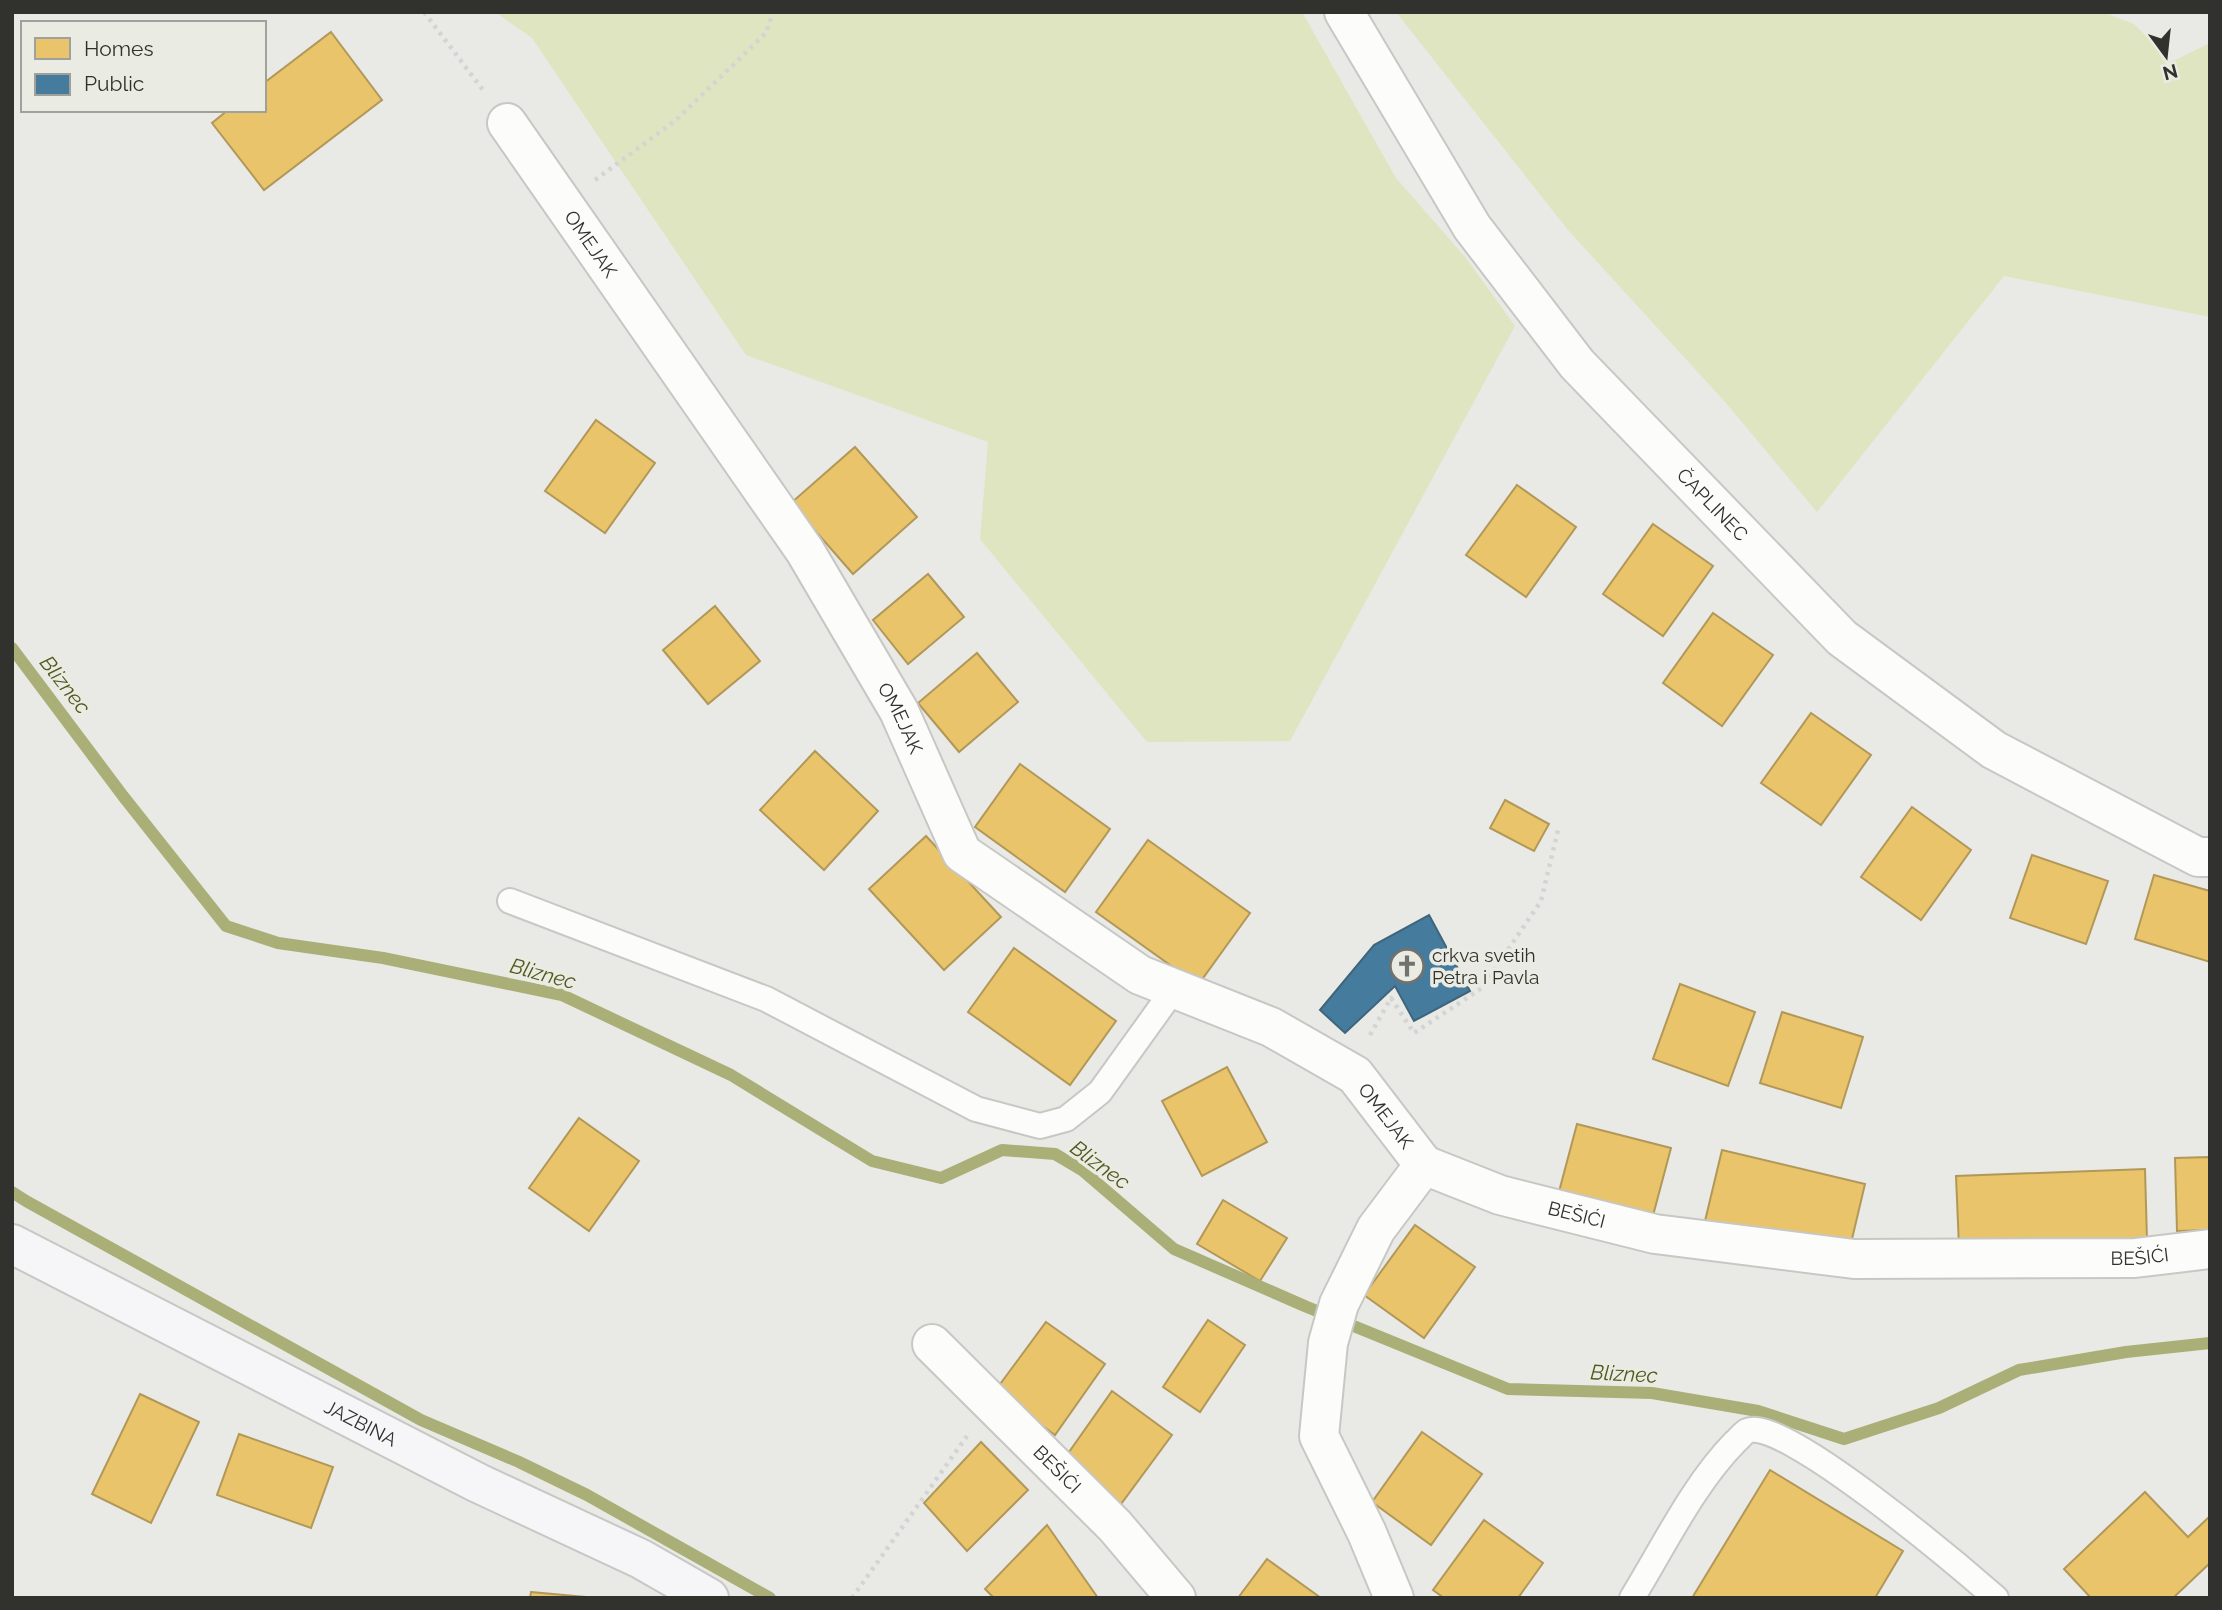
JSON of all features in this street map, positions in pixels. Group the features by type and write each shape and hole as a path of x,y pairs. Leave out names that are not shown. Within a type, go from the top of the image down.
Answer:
{"street":[{"name":"ČAPLINEC","path":"1344,12 1472,227 1577,364 1842,638 1994,750 2198,857 2210,857"},
{"name":"OMEJAK","path":"507,123 805,551 899,711 962,853 1140,975 1271,1027 1355,1075 1424,1165"},
{"name":"BEŠIĆI","path":"1424,1165 1500,1195 1655,1234 1854,1259 2135,1258 2210,1249"},
{"path":"1394,1598 1367,1533 1319,1436 1328,1343 1339,1304 1376,1229 1424,1165"},
{"name":"JAZBINA","path":"12,1244 478,1483 641,1559 709,1598"},
{"name":"BEŠIĆI","path":"932,1344 1115,1526 1176,1598"}],"lane":[{"path":"510,901 766,999 976,1109 1040,1126 1066,1119 1100,1092 1174,989"},
{"path":"1632,1598 1714,1464 1746,1431 1759,1428 1784,1437 1907,1522 1996,1598"}],"path":[{"path":"424,12 507,123"},
{"path":"563,204 675,121 766,33 772,12"},
{"path":"1391,998 1413,1033 1482,988 1541,901 1559,826"},
{"path":"852,1598 991,1402"}],"green space":[{"path":"495,12 1302,12 1396,178 1466,258 1515,326 1290,741 1147,742 980,539 988,442 746,355 532,38"},
{"path":"1396,12 2102,12 2134,24 2171,62 2210,43 2210,317 2004,276 1817,512 1726,403 1568,230"}],"building: Homes":[{"path":"331,32 382,100 264,190 212,123 226,112 266,112 266,81"},
{"path":"596,420 655,463 605,533 545,491"},
{"path":"855,447 917,517 853,574 791,503"},
{"path":"1517,485 1576,527 1526,597 1466,555"},
{"path":"1653,524 1713,566 1663,636 1603,594"},
{"path":"928,574 964,617 908,664 873,620"},
{"path":"715,606 760,661 708,704 663,650"},
{"path":"1713,613 1773,655 1722,726 1663,683"},
{"path":"977,653 1018,702 959,752 918,703"},
{"path":"1811,713 1871,755 1821,825 1761,783"},
{"path":"815,751 878,811 824,870 760,810"},
{"path":"1020,764 1110,829 1065,892 975,827"},
{"path":"1505,800 1549,824 1534,851 1490,828"},
{"path":"1912,807 1971,850 1921,920 1861,877"},
{"path":"926,836 1001,917 944,970 869,889"},
{"path":"1148,840 1250,913 1198,985 1096,912"},
{"path":"2032,855 2108,881 2086,944 2010,918"},
{"path":"2154,875 2210,891 2210,962 2135,939"},
{"path":"1014,948 1116,1021 1070,1085 968,1012"},
{"path":"1680,984 1755,1012 1728,1086 1653,1059"},
{"path":"1782,1012 1863,1037 1841,1108 1760,1083"},
{"path":"1227,1067 1267,1142 1202,1176 1162,1101"},
{"path":"579,1118 639,1161 589,1231 529,1188"},
{"path":"1577,1124 1671,1148 1651,1223 1557,1199"},
{"path":"1722,1150 1865,1184 1848,1256 1705,1221"},
{"path":"2210,1157 2210,1230 2177,1231 2175,1158"},
{"path":"2145,1169 2147,1241 1959,1247 1956,1176"},
{"path":"1223,1200 1287,1238 1260,1281 1197,1244"},
{"path":"1415,1225 1475,1267 1424,1338 1364,1295"},
{"path":"1208,1320 1245,1345 1200,1412 1163,1387"},
{"path":"1046,1322 1105,1364 1055,1435 995,1391"},
{"path":"1112,1391 1172,1435 1121,1504 1062,1462"},
{"path":"140,1394 199,1422 151,1523 92,1494"},
{"path":"1422,1432 1482,1474 1431,1545 1372,1502"},
{"path":"239,1434 333,1467 311,1528 217,1495"},
{"path":"981,1442 1028,1490 967,1551 924,1503"},
{"path":"1770,1470 1903,1551 1875,1598 1692,1598"},
{"path":"2145,1492 2188,1537 2210,1516 2210,1563 2173,1598 2091,1598 2064,1569"},
{"path":"1484,1520 1543,1563 1518,1598 1444,1598 1433,1590"},
{"path":"1047,1525 1098,1598 994,1598 985,1589"},
{"path":"1267,1559 1321,1598 1238,1598"},
{"path":"531,1592 597,1598 530,1598"}],"building: Public":[{"name":"crkva svetih Petra i Pavla","path":"1429,915 1470,991 1414,1021 1395,986 1345,1033 1320,1010 1374,945"}],"waterway":[{"name":"Bliznec","path":"12,648 123,796 226,926 278,943 383,958 562,995 731,1075 872,1161 941,1178 1002,1150 1055,1154 1082,1170 1174,1249 1508,1389 1652,1393 1758,1411 1844,1439 1939,1408 2019,1370 2126,1352 2210,1343"},
{"path":"12,1192 421,1420 587,1495 770,1598"}],"place":[{"name":"crkva svetih Petra i Pavla","path":"1407,966"}]}
